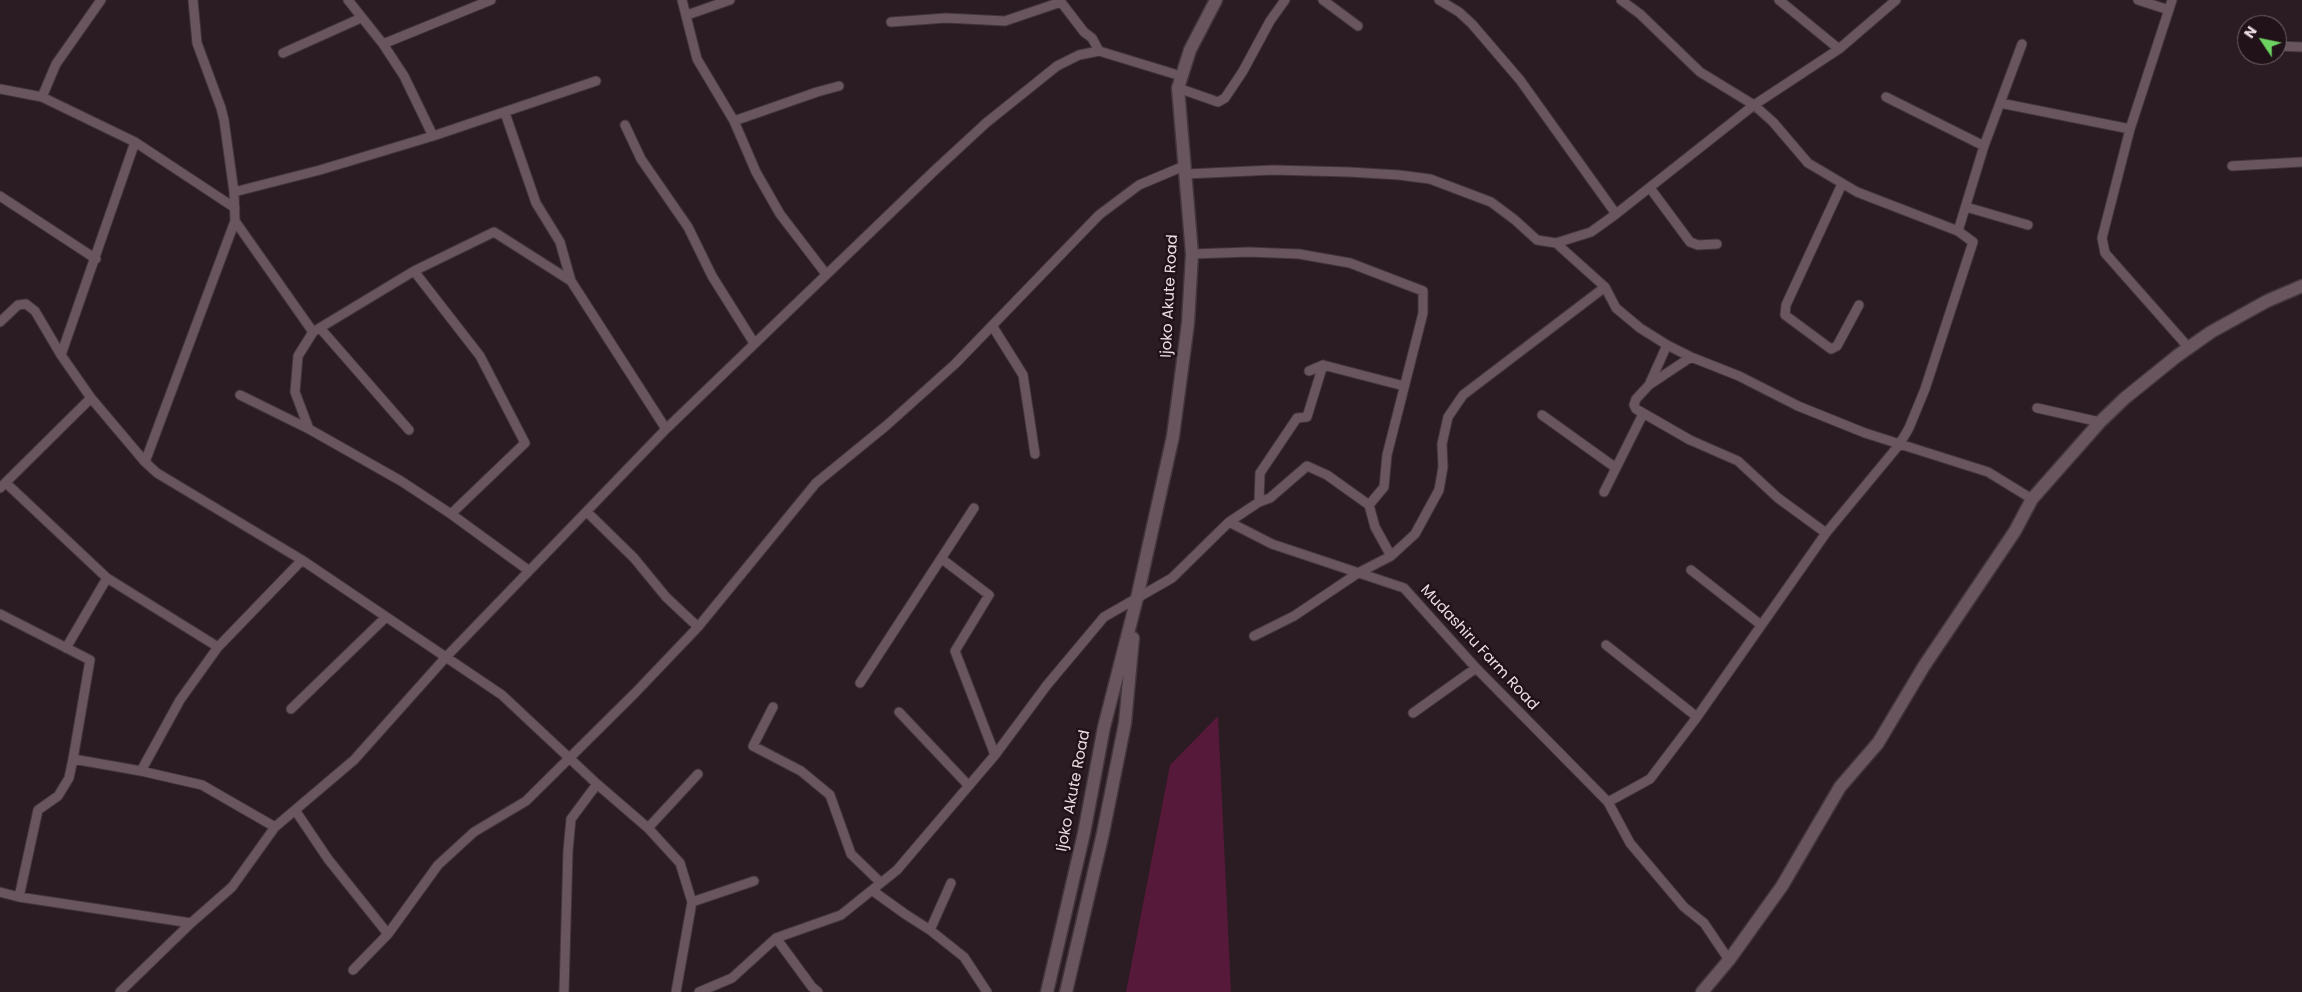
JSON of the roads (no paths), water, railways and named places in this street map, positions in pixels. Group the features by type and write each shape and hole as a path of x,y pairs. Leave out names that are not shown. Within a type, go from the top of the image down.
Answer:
{"main road":[{"name":"Ijoko Akute Road","path":"1047,992 1084,833 1104,727 1137,598 1173,436 1188,323 1192,254 1180,82 1190,50 1216,0"},
{"path":"1702,992 1729,960 1782,886 1840,786 1878,743 1924,666 2014,531 2032,499 2100,422 2125,398 2211,332 2267,301 2302,286"},
{"name":"Ijoko Akute Road","path":"1066,992 1103,833 1124,723 1137,598"}],"street":[{"path":"42,97 56,64 101,0"},
{"path":"145,462 235,221 234,192 221,108 197,43 193,0"},
{"path":"348,0 383,44 408,83 433,136"},
{"path":"383,44 491,0"},
{"path":"682,0 697,59 734,121 756,172 780,214 826,274"},
{"path":"687,15 730,0"},
{"path":"120,992 190,923 232,887 275,827 354,760 446,657 528,570 587,512 666,429 986,123 1057,66 1079,55 1099,51 1180,82 1218,102 1225,98 1243,71 1270,22 1285,0"},
{"path":"1323,0 1358,26"},
{"path":"1439,0 1459,12 1472,24 1520,80 1616,214"},
{"path":"1608,802 1650,779 1698,717 1826,533 1899,445 1909,428 1925,389 1973,242 1958,232 1857,192 1808,163 1773,122 1754,105 1700,72 1640,14 1621,0"},
{"path":"1779,0 1839,49"},
{"path":"353,970 388,934 438,865 474,832 526,801 635,693 698,627 816,483 887,425 955,364 993,327 1099,215 1139,185 1185,170 1349,172 1430,179 1491,202 1538,240 1556,243 1591,232 1650,188 1754,105 1839,49 1896,0"},
{"path":"2138,0 2169,10"},
{"path":"2172,0 2130,129 2102,238 2105,253 2189,348"},
{"path":"891,22 946,18 1004,21 1062,1 1084,32 1092,38 1099,51"},
{"path":"283,53 361,18"},
{"path":"1958,232 1984,146 2022,44"},
{"path":"2287,46 2302,47"},
{"path":"234,192 320,170 433,136 596,81"},
{"path":"734,121 839,86"},
{"path":"0,89 42,97 135,142 235,208"},
{"path":"1886,97 1984,146"},
{"path":"2000,103 2130,129"},
{"path":"505,113 536,203 560,242 570,281 666,429"},
{"path":"625,125 641,159 688,227 712,276 754,343"},
{"path":"61,355 96,259 135,142"},
{"path":"2232,166 2302,162"},
{"path":"1842,184 1786,306 1785,315 1832,349 1837,346 1859,305"},
{"path":"1650,188 1690,242 1698,245 1717,244"},
{"path":"0,196 96,259"},
{"path":"1966,206 2028,225"},
{"path":"235,221 317,330 409,430"},
{"path":"309,430 295,392 298,356 317,330 414,272 494,232 570,281"},
{"path":"1556,243 1605,287 1616,308 1640,328 1667,346 1691,358 1739,376 1798,406 1899,445 1988,472 2032,499"},
{"path":"1192,254 1249,252 1299,254 1350,263 1423,291 1423,313 1387,456 1384,487 1369,505"},
{"path":"414,272 480,356 525,443 451,514"},
{"path":"1254,636 1294,616 1358,573 1391,556 1415,534 1439,490 1443,467 1442,444 1448,417 1463,395 1605,287"},
{"path":"0,322 18,305 26,304 34,311 61,355 91,398 145,462 171,483 302,560 502,695 597,784 648,828 680,862 692,902 676,992"},
{"path":"993,327 1023,375 1035,454"},
{"path":"1667,346 1649,385 1634,405 1636,409 1690,440 1738,461 1778,498 1826,533"},
{"path":"1649,385 1691,358"},
{"path":"1309,371 1323,365 1404,386"},
{"path":"1259,502 1260,474 1297,418 1307,417 1323,365"},
{"path":"240,395 309,430 401,482 451,514 528,570"},
{"path":"91,398 3,485 107,578 218,647"},
{"path":"2037,408 2100,422"},
{"path":"1604,492 1642,414"},
{"path":"1542,416 1616,468"},
{"path":"699,992 732,978 776,938 841,915 873,891 880,882 897,870 995,755 1047,685 1104,618 1172,578 1229,522 1259,502 1270,498 1307,466 1327,475 1369,505 1374,527 1391,556"},
{"path":"860,683 974,508"},
{"path":"587,512 634,558 666,597 698,627"},
{"name":"Mudashiru Farm Road","path":"1229,522 1272,544 1404,588 1476,668 1608,802 1630,843 1684,907 1704,923 1729,960"},
{"path":"942,559 989,595 955,651 995,755"},
{"path":"141,771 180,700 218,647 302,560"},
{"path":"1692,570 1761,625"},
{"path":"66,648 107,578"},
{"path":"0,614 90,660 69,778 58,796 38,810 19,897"},
{"path":"291,709 386,617"},
{"path":"1606,644 1698,717"},
{"path":"1413,713 1476,668"},
{"path":"773,707 753,746 801,771 830,795 851,854 880,882"},
{"path":"899,712 968,785"},
{"path":"73,759 141,771 202,785 275,827"},
{"path":"648,828 698,774"},
{"path":"564,992 568,852 571,819 597,784"},
{"path":"295,810 328,859 388,934"},
{"path":"692,902 754,881"},
{"path":"930,930 951,883"},
{"path":"873,891 930,930 964,957 986,992"},
{"path":"0,892 19,897 190,923"},
{"path":"776,938 818,992"}]}
